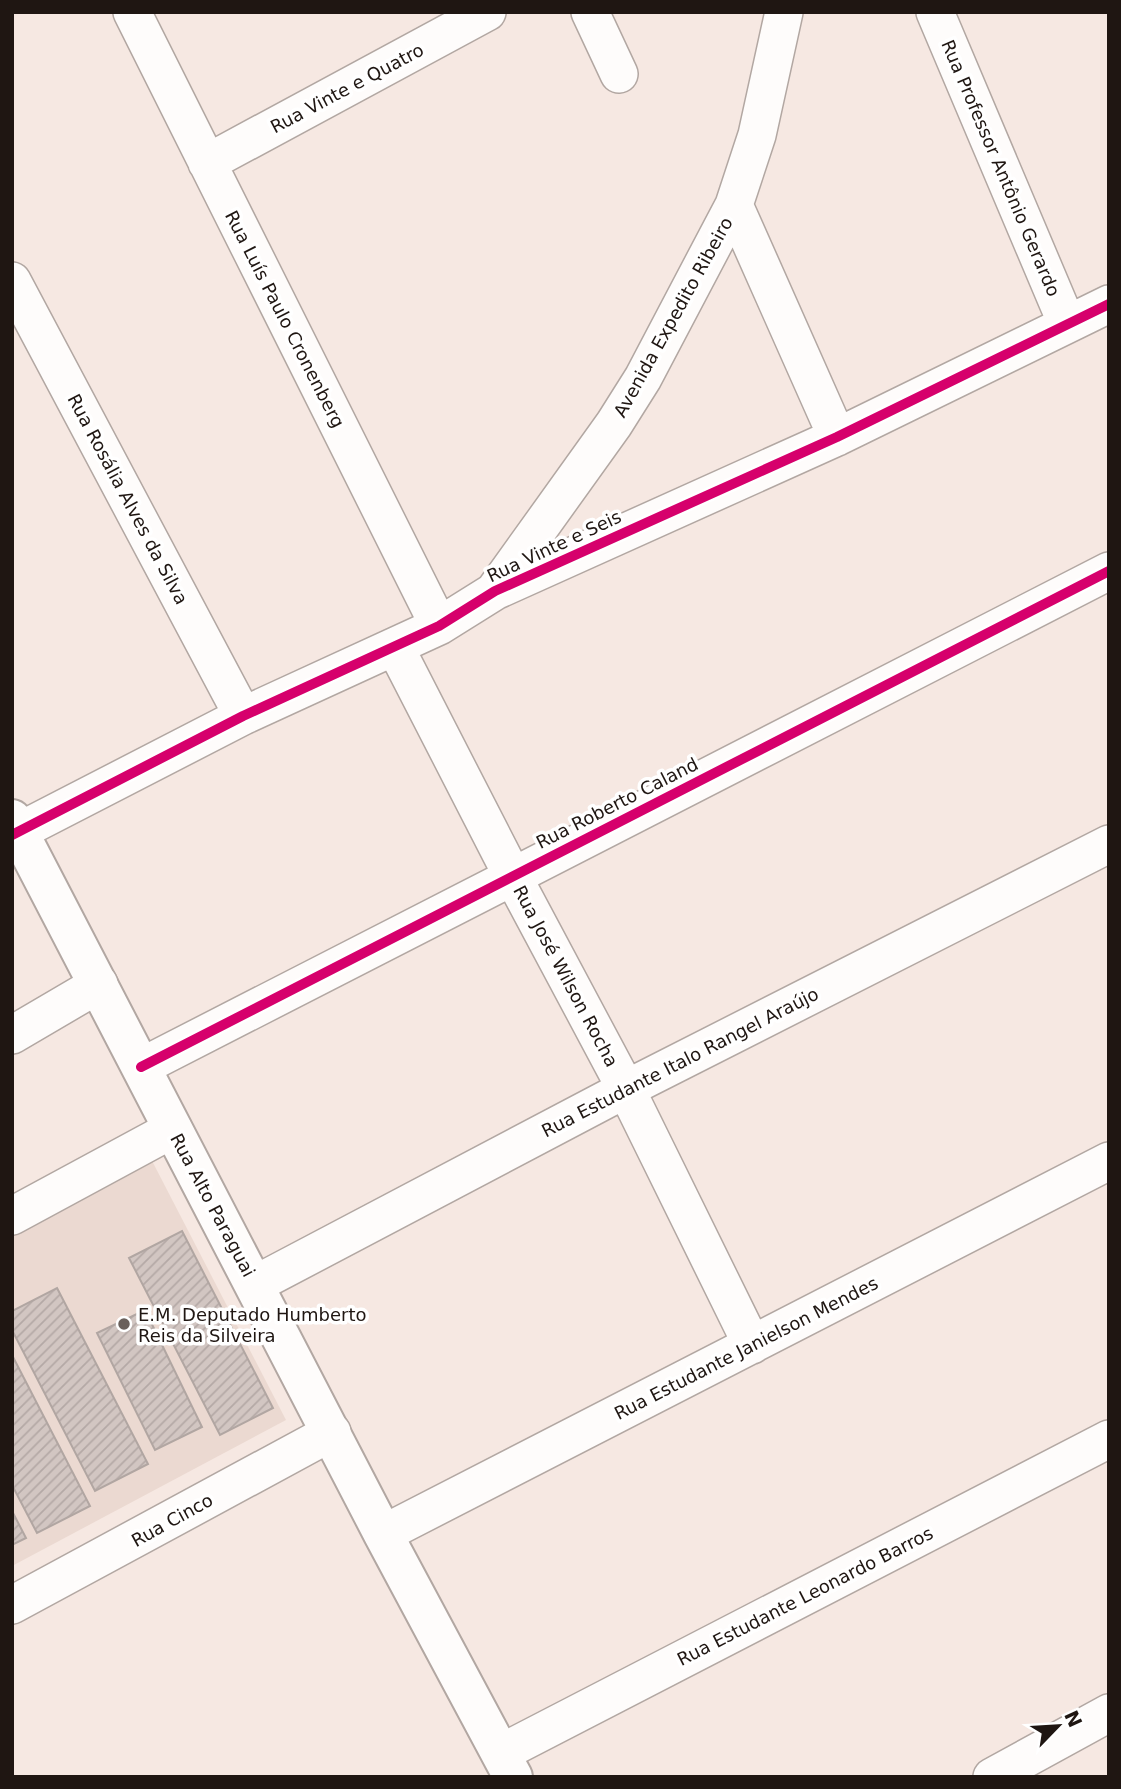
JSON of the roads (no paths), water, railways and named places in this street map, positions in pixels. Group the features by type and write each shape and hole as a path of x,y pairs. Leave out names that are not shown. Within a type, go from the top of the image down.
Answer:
{"street":[{"name":"Rua Luís Paulo Cronenberg","path":"132,12 439,626"},
{"name":"Rua Vinte e Quatro","path":"207,163 487,12"},
{"path":"590,12 619,74"},
{"name":"Avenida Expedito Ribeiro","path":"495,591 607,434 643,378 734,205 757,135 784,12"},
{"name":"Rua Professor Antônio Gerardo","path":"935,12 1067,324"},
{"path":"734,205 838,437"},
{"name":"Rua Rosália Alves da Silva","path":"12,281 243,716"},
{"name":"Rua Vinte e Seis","path":"15,829 243,716 439,626 495,591 838,437 1109,304"},
{"name":"Rua Roberto Caland","path":"141,1067 1109,571"},
{"name":"Rua José Wilson Rocha","path":"395,647 626,1089 751,1345"},
{"name":"Rua Alto Paraguai","path":"15,829 99,984 383,1534 507,1765"},
{"name":"Rua Estudante Italo Rangel Araújo","path":"254,1285 626,1089 1109,844"},
{"path":"12,1035 99,984"},
{"path":"12,1216 173,1129"},
{"name":"Rua Estudante Janielson Mendes","path":"383,1534 1109,1161"},
{"name":"Rua Cinco","path":"12,1605 331,1432"},
{"name":"Rua Estudante Leonardo Barros","path":"507,1765 1109,1439"},
{"path":"992,1777 1109,1713"}],"place":[{"name":"E.M. Deputado Humberto Reis da Silveira","path":"124,1324"}]}
